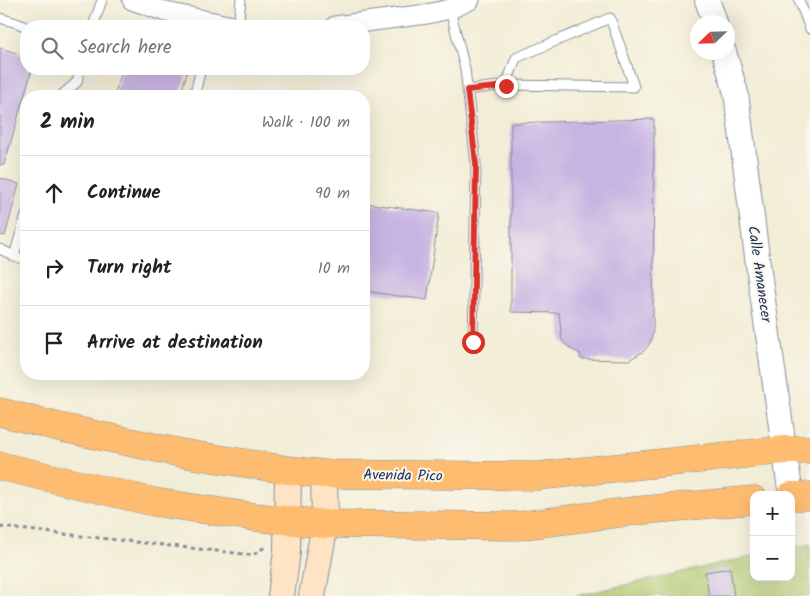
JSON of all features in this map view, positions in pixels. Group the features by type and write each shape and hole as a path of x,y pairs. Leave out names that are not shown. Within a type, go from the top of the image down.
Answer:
{"highway":[{"name":"Avenida Pico","path":"0,412 63,428 181,453 324,474 538,476 797,450"},
{"path":"0,466 154,502 287,521 325,524 518,526 634,511 750,500"},
{"path":"795,496 810,496"}],"main road":[{"path":"281,596 287,552 288,470"},
{"path":"312,596 325,524 324,474"}],"street":[{"path":"132,0 197,20"},
{"path":"370,21 427,14 450,9 470,0"},
{"path":"707,0 712,15"},
{"name":"Calle Amanecer","path":"726,60 736,93 759,272 797,450 792,491"}],"lane":[{"path":"95,20 102,0"},
{"path":"239,20 242,0"},
{"path":"799,0 810,29"},
{"path":"450,9 465,69 476,164 473,342"},
{"path":"0,18 20,24"},
{"path":"467,90 506,86 634,87 610,18 516,58 506,86"},
{"path":"68,90 77,82 79,75"},
{"path":"196,90 199,75"},
{"path":"14,256 20,236"},
{"path":"0,249 20,258"}],"path":[{"path":"0,527 253,555 267,545 287,521"}],"green space":[{"path":"810,544 810,596 576,596 750,557 750,581 795,581 795,547"}],"building":[{"path":"0,48 20,54 20,75 30,75 26,90 20,90 20,110 4,165 0,165"},
{"path":"121,75 186,75 182,90 116,90"},
{"path":"654,119 653,332 650,343 644,351 629,360 581,359 580,353 567,346 562,340 559,313 511,312 511,123"},
{"path":"0,178 19,184 5,236 0,235"},
{"path":"370,204 439,213 427,300 370,292"},
{"path":"730,568 734,596 709,596 705,572"}],"route":[{"path":"473,342 476,164 467,90 506,86"}]}
